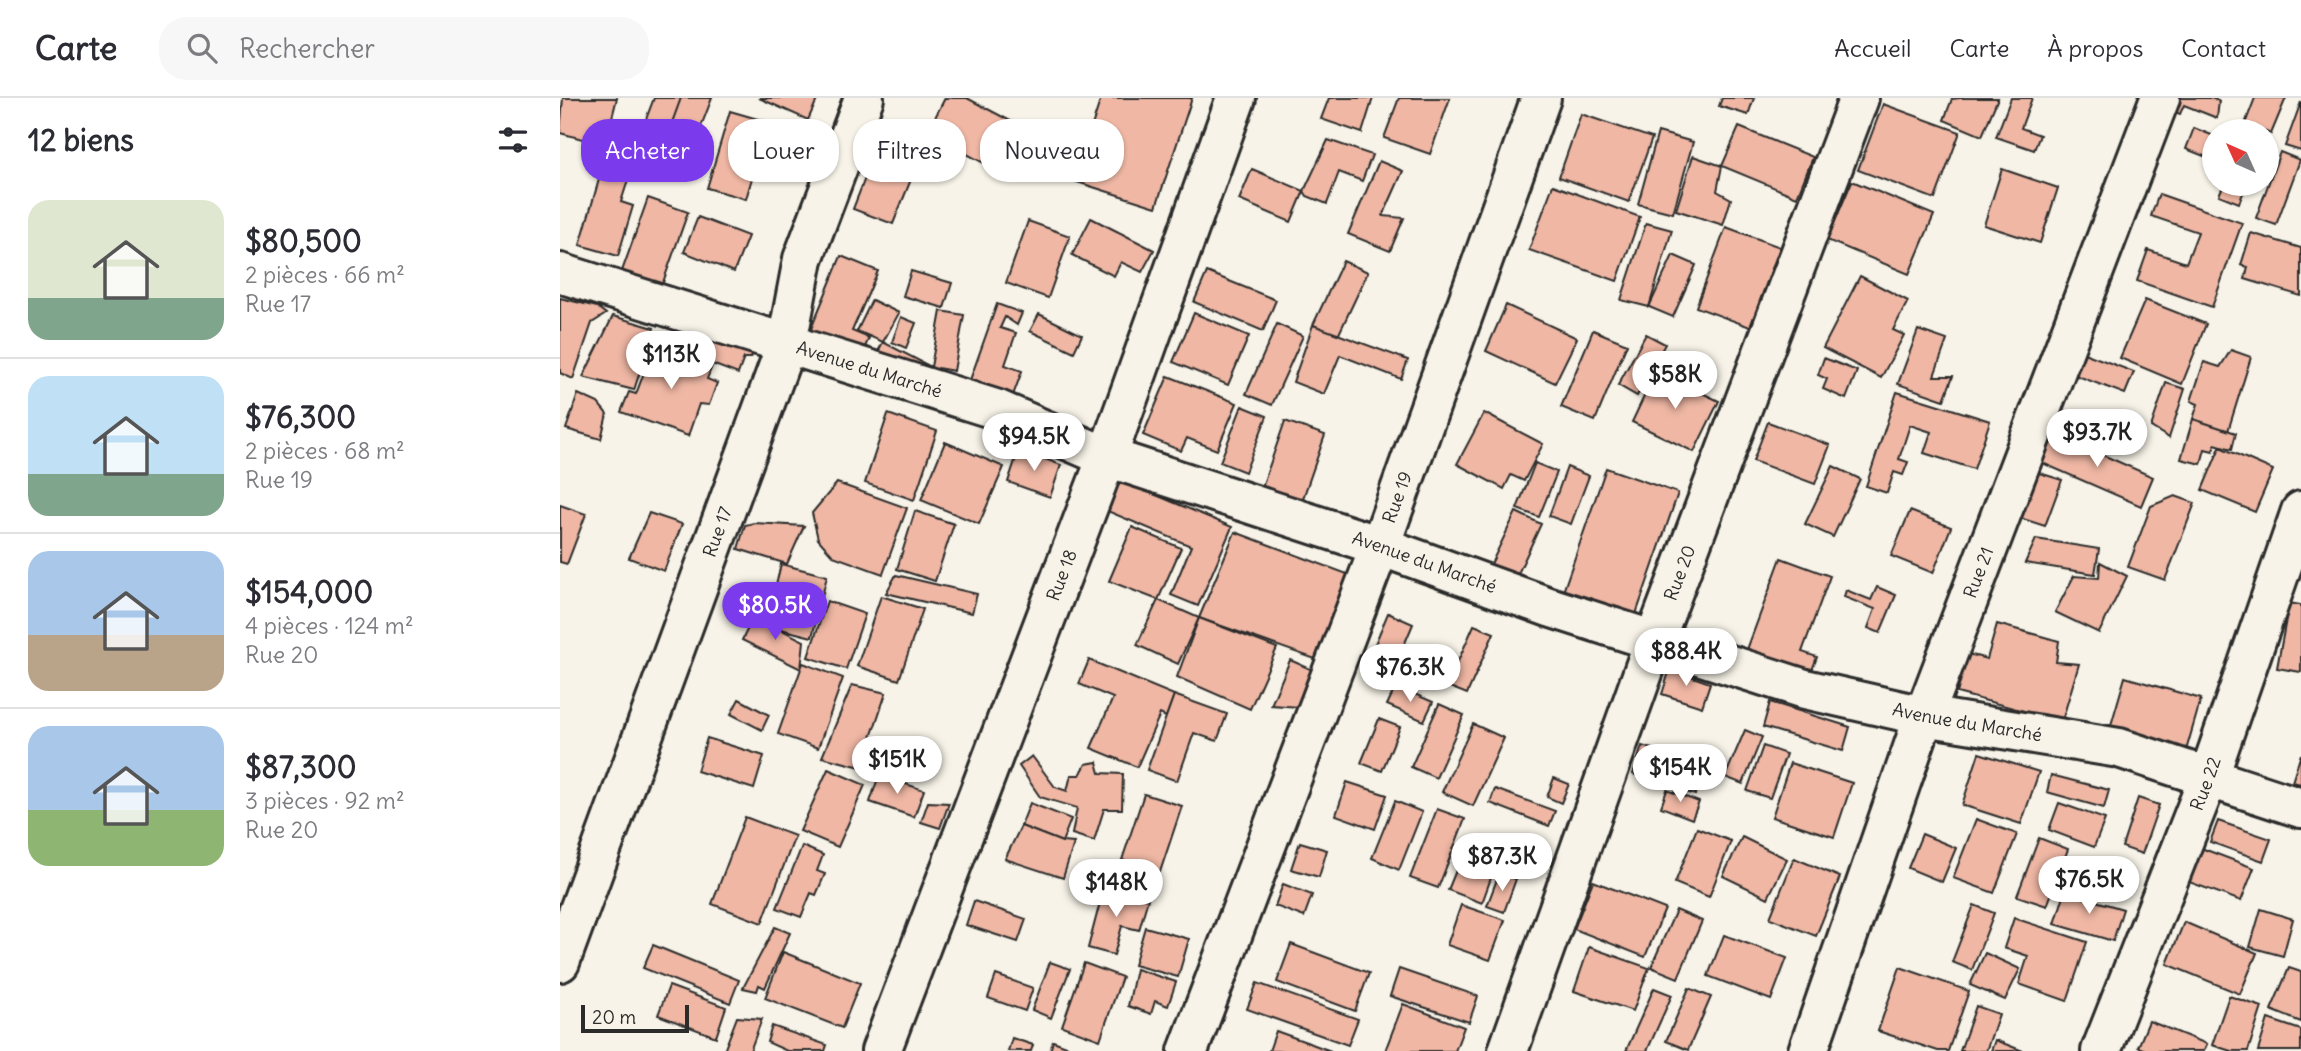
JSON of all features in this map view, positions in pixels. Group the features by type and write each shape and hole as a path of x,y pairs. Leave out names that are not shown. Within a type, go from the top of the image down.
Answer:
{"street":[{"name":"Rue 17","path":"560,962 788,343 803,259 864,98"},
{"name":"Rue 18","path":"881,1051 1107,457 1236,98"},
{"name":"Rue 19","path":"1188,1051 1380,546 1541,98"},
{"name":"Rue 20","path":"1508,1051 1654,642 1859,98"},
{"name":"Rue 21","path":"1808,1051 1924,716 2160,98"},
{"name":"Avenue du Marché","path":"560,273 998,410 1107,457 1380,546 1654,642 1805,689 1924,716 2119,748 2301,808"},
{"name":"Rue 22","path":"2101,1051 2208,779 2301,512"}],"building":[{"path":"563,98 617,98 612,119 581,119 581,139 560,133"},
{"path":"654,98 682,98 675,119 646,119"},
{"path":"681,98 712,98 704,119 673,119"},
{"path":"759,98 813,98 817,100 808,119"},
{"path":"945,98 967,98 1007,119 980,119 980,161 966,154 966,119 934,119"},
{"path":"1101,98 1192,98 1156,207 1077,182 1124,182 1124,119 1094,119"},
{"path":"1329,98 1373,98 1362,133 1321,119"},
{"path":"1399,98 1450,98 1430,154 1384,138"},
{"path":"1722,98 1754,98 1748,115 1719,106"},
{"path":"1998,98 1982,136 1944,120 1952,99"},
{"path":"2011,98 2032,98 2021,128 2040,135 2034,150 1996,137"},
{"path":"2174,98 2211,98 2219,101 2217,118 2184,105 2180,114 2169,110"},
{"path":"2255,98 2286,98 2277,119 2247,119"},
{"path":"2301,102 2301,151 2285,146"},
{"path":"1883,104 1960,132 1935,199 1858,170"},
{"path":"730,111 758,119 728,119 728,182 751,182 746,199 707,188 709,182 714,182 714,165"},
{"path":"1581,114 1652,138 1629,202 1559,177"},
{"path":"1739,127 1813,157 1797,197 1722,166"},
{"path":"2194,128 2202,131 2202,155 2186,149"},
{"path":"1658,132 1693,142 1673,213 1638,204"},
{"path":"1328,140 1372,155 1362,181 1339,172 1327,204 1307,196 1304,191"},
{"path":"2280,152 2300,160 2276,225 2256,218 2264,196 2279,196"},
{"path":"1693,156 1722,166 1717,191 1731,199 1723,225 1676,210"},
{"path":"1379,161 1403,171 1383,216 1404,218 1390,251 1348,234"},
{"path":"1252,169 1304,191 1291,222 1239,200"},
{"path":"2002,169 2058,188 2040,243 1984,225"},
{"path":"1852,181 1934,215 1909,274 1827,240"},
{"path":"598,182 627,182 621,202 633,206 618,256 580,245"},
{"path":"863,182 910,182 893,224 853,209"},
{"path":"1553,185 1640,217 1617,281 1529,250"},
{"path":"2159,194 2242,223 2212,307 2137,281 2148,250 2186,263 2198,232 2151,216"},
{"path":"2222,196 2242,196 2239,203"},
{"path":"648,198 688,212 661,288 621,274"},
{"path":"698,217 748,236 734,272 684,252"},
{"path":"1091,218 1154,250 1142,272 1121,262 1114,276 1072,255"},
{"path":"1028,221 1070,236 1048,298 1006,283"},
{"path":"1646,223 1672,230 1649,307 1621,300"},
{"path":"1726,227 1780,247 1750,327 1696,307"},
{"path":"2251,233 2301,248 2301,296 2245,279 2248,267 2241,265"},
{"path":"1673,255 1696,265 1673,317 1649,307"},
{"path":"841,256 878,271 852,331 869,338 858,363 806,341"},
{"path":"1343,261 1368,272 1338,336 1313,325"},
{"path":"911,271 952,283 944,308 903,296"},
{"path":"1207,272 1276,300 1263,331 1194,302"},
{"path":"1860,276 1908,301 1893,330 1904,335 1881,378 1823,348"},
{"path":"560,298 597,307 606,314 592,323 573,379 560,373"},
{"path":"872,300 899,313 883,342 857,331"},
{"path":"2145,300 2206,324 2182,384 2120,358"},
{"path":"997,304 1022,313 1017,325 1005,317 1000,328 1016,333 1005,365 1022,371 1012,398 969,383"},
{"path":"1506,305 1577,338 1555,383 1486,351"},
{"path":"941,311 964,315 954,371 938,368 928,388 874,359 883,342 931,367"},
{"path":"1194,313 1249,336 1228,385 1173,362"},
{"path":"1039,314 1082,335 1074,352 1030,331"},
{"path":"613,316 654,328 634,390 583,377"},
{"path":"901,317 916,323 906,348 892,342"},
{"path":"679,320 754,351 751,358 744,358 738,374 686,354 688,342 677,337 673,346 669,344"},
{"path":"1277,324 1303,336 1272,405 1246,394"},
{"path":"1313,325 1408,360 1401,379 1340,355 1324,394 1293,382"},
{"path":"1593,330 1627,344 1595,421 1561,407"},
{"path":"1918,330 1947,340 1934,376 1953,376 1944,400 1898,384"},
{"path":"1646,334 1665,344 1637,396 1618,385"},
{"path":"654,346 712,366 707,379 717,383 709,405 699,404 688,436 621,412 629,392 636,394"},
{"path":"2076,350 2134,372 2125,394 2067,372"},
{"path":"2231,350 2251,357 2228,431 2193,419 2198,404 2191,401 2204,362 2220,367"},
{"path":"1824,358 1857,371 1846,399 1823,389 1827,379 1818,375"},
{"path":"1656,371 1719,401 1694,452 1632,422"},
{"path":"1168,376 1237,403 1217,450 1187,438 1181,451 1143,435"},
{"path":"2166,383 2185,389 2169,438 2151,427"},
{"path":"1897,392 1990,421 1974,469 1924,453 1931,432 1910,425 1899,459 1908,462 1903,475 1894,472 1887,493 1866,486"},
{"path":"578,394 598,403 607,414 601,439 566,429"},
{"path":"1242,406 1267,416 1245,472 1220,462"},
{"path":"1484,413 1543,444 1524,481 1511,475 1504,489 1457,464"},
{"path":"888,414 937,431 914,500 865,483"},
{"path":"2105,417 2130,429 2121,451 2095,440"},
{"path":"2193,419 2236,433 2232,449 2215,444 2213,451 2205,449 2201,464 2181,459"},
{"path":"1285,421 1325,435 1300,507 1260,493"},
{"path":"1768,422 1830,445 1815,484 1753,461"},
{"path":"2053,433 2153,477 2141,506 2040,462"},
{"path":"945,442 1004,467 979,524 921,500"},
{"path":"2220,447 2273,470 2255,512 2202,490"},
{"path":"1019,449 1061,465 1050,497 1008,482"},
{"path":"1535,463 1557,472 1539,517 1517,509"},
{"path":"1833,466 1860,479 1833,537 1805,524"},
{"path":"1567,467 1589,476 1571,524 1549,516"},
{"path":"1606,468 1678,493 1635,617 1563,592"},
{"path":"2036,472 2062,480 2045,526 2020,518"},
{"path":"1118,479 1232,527 1198,606 1171,595 1191,546 1105,510"},
{"path":"837,483 907,508 883,574 833,556 818,539 812,513"},
{"path":"2175,496 2195,503 2165,580 2128,567 2151,506"},
{"path":"560,505 586,514 567,564 560,562"},
{"path":"915,511 954,524 935,581 897,569"},
{"path":"1910,511 1951,527 1933,573 1891,556"},
{"path":"1516,512 1541,524 1516,578 1490,566"},
{"path":"649,513 682,524 664,571 629,558"},
{"path":"754,523 804,526 787,564 738,549 745,525"},
{"path":"1132,527 1181,548 1158,600 1109,581"},
{"path":"1235,532 1350,575 1318,660 1199,618"},
{"path":"2036,539 2099,549 2095,574 2025,563"},
{"path":"1781,558 1830,576 1802,652 1817,657 1809,678 1745,655"},
{"path":"2100,562 2127,576 2099,633 2055,612 2074,576 2099,578"},
{"path":"781,564 827,576 812,637 777,628 783,604 772,602"},
{"path":"896,575 977,594 972,613 886,593"},
{"path":"1877,587 1896,595 1880,633 1868,628 1875,609 1844,597 1846,590 1871,600"},
{"path":"881,596 923,609 899,680 857,666"},
{"path":"1158,600 1199,618 1178,664 1137,645"},
{"path":"827,601 865,614 846,669 808,657"},
{"path":"2289,603 2301,605 2301,672 2277,668"},
{"path":"1388,613 1413,624 1392,674 1367,663"},
{"path":"754,616 804,641 801,669 742,640"},
{"path":"1199,618 1277,648 1250,709 1177,677"},
{"path":"1997,624 2059,641 2056,662 2079,664 2062,721 1957,693 1968,654 1987,659"},
{"path":"1474,625 1494,633 1467,694 1447,686"},
{"path":"1089,660 1174,695 1166,717 1160,714 1137,767 1091,748 1113,698 1079,684"},
{"path":"1290,660 1315,671 1300,707 1271,705"},
{"path":"803,663 843,678 818,748 778,734"},
{"path":"1670,669 1710,683 1702,707 1662,694"},
{"path":"2125,677 2201,699 2185,754 2109,732"},
{"path":"852,685 886,693 861,767 822,757"},
{"path":"1396,686 1433,702 1424,721 1387,705"},
{"path":"1174,695 1227,714 1217,741 1194,733 1177,781 1147,770"},
{"path":"739,699 769,715 762,730 731,714"},
{"path":"1770,702 1850,727 1843,751 1763,727"},
{"path":"1439,704 1464,715 1436,778 1411,767"},
{"path":"1379,719 1400,727 1382,771 1361,763"},
{"path":"1473,724 1504,738 1473,806 1442,792"},
{"path":"1745,730 1762,737 1743,784 1725,777"},
{"path":"707,738 764,756 754,789 697,771"},
{"path":"1642,746 1705,766 1695,795 1633,774"},
{"path":"1763,746 1786,754 1770,798 1747,791"},
{"path":"1979,753 2039,772 2021,824 1962,805"},
{"path":"2301,754 2301,784 2292,782"},
{"path":"1032,756 1055,787 1067,791 1071,775 1080,775 1086,764 1097,762 1100,773 1123,774 1122,809 1104,809 1094,841 1072,834 1077,808 1040,797 1019,766"},
{"path":"1790,763 1852,783 1834,837 1772,817"},
{"path":"828,769 865,785 838,847 800,831"},
{"path":"879,775 924,790 914,817 870,802"},
{"path":"2051,775 2109,790 2104,808 2047,792"},
{"path":"1554,778 1569,784 1561,803 1547,797"},
{"path":"1347,782 1387,795 1375,829 1336,815"},
{"path":"1495,789 1555,811 1549,826 1490,803"},
{"path":"1667,790 1699,802 1692,819 1661,807"},
{"path":"1144,794 1182,806 1160,872 1122,860"},
{"path":"2138,798 2159,805 2142,854 2122,847"},
{"path":"1395,801 1422,812 1399,870 1372,858"},
{"path":"928,802 949,803 940,828 921,822"},
{"path":"1030,803 1071,819 1062,842 1021,826"},
{"path":"2059,803 2105,819 2094,847 2049,830"},
{"path":"1437,809 1465,819 1438,888 1410,878"},
{"path":"745,817 795,836 762,923 712,904"},
{"path":"1976,819 2017,834 1994,893 1953,878"},
{"path":"2218,821 2271,839 2263,861 2210,842"},
{"path":"1021,826 1062,842 1074,843 1063,878 1005,859"},
{"path":"1697,828 1731,841 1709,897 1675,883"},
{"path":"1922,834 1956,848 1942,882 1908,868"},
{"path":"1742,837 1787,859 1768,898 1723,876"},
{"path":"2039,838 2068,849 2047,906 2017,896"},
{"path":"1300,842 1327,850 1319,877 1291,869"},
{"path":"802,846 823,855 817,871 825,874 816,895 811,893 801,917 777,908"},
{"path":"2201,848 2254,868 2241,901 2189,882"},
{"path":"1794,858 1840,877 1816,936 1770,918"},
{"path":"1459,863 1492,875 1482,903 1448,890"},
{"path":"1499,874 1516,879 1504,912 1487,906"},
{"path":"1593,881 1665,909 1645,957 1574,929"},
{"path":"1283,884 1312,895 1304,917 1275,906"},
{"path":"1104,887 1148,899 1139,930 1122,926 1114,955 1088,948"},
{"path":"2065,892 2123,909 2113,941 2055,924"},
{"path":"974,901 1026,919 1018,942 966,925"},
{"path":"1461,905 1505,920 1490,960 1447,945"},
{"path":"1974,905 1994,913 1972,970 1952,962"},
{"path":"2261,909 2293,919 2283,956 2250,947"},
{"path":"1676,910 1702,921 1678,978 1651,967"},
{"path":"2014,918 2087,942 2067,1001 2019,984 2028,956 2004,948"},
{"path":"2184,922 2257,953 2240,994 2167,964"},
{"path":"775,927 790,933 765,988 759,985 757,991 743,988"},
{"path":"1145,927 1189,939 1178,977 1134,965"},
{"path":"1724,935 1787,958 1771,1000 1708,976"},
{"path":"1291,944 1369,973 1355,1011 1277,982"},
{"path":"653,945 739,980 730,1003 643,968"},
{"path":"1589,947 1649,968 1633,1011 1574,991"},
{"path":"783,952 860,983 842,1028 765,998"},
{"path":"1985,953 2020,969 2005,1000 1970,985"},
{"path":"1050,962 1070,969 1051,1018 1032,1010"},
{"path":"1084,963 1122,977 1100,1040 1062,1026"},
{"path":"1900,967 1969,991 1948,1051 1938,1051 1878,1031"},
{"path":"2289,968 2301,972 2301,1022 2271,1010"},
{"path":"1136,969 1176,982 1168,1006 1155,1001 1151,1014 1128,1006"},
{"path":"1399,969 1478,996 1469,1022 1390,996"},
{"path":"996,975 1033,988 1025,1011 988,998"},
{"path":"1257,983 1358,1019 1348,1045 1247,1009"},
{"path":"669,986 726,1007 716,1037 658,1015"},
{"path":"1654,988 1672,995 1647,1051 1626,1051"},
{"path":"1689,988 1711,997 1688,1050 1666,1041"},
{"path":"2229,996 2262,1007 2248,1051 2231,1051 2212,1045"},
{"path":"1403,1004 1464,1027 1455,1051 1385,1051"},
{"path":"1976,1006 1999,1014 1986,1051 1960,1051"},
{"path":"737,1017 762,1019 750,1051 724,1051"},
{"path":"2268,1019 2301,1030 2301,1051 2258,1051"},
{"path":"2149,1021 2207,1044 2204,1051 2148,1051 2138,1047"},
{"path":"772,1026 827,1045 825,1051 787,1051 767,1042"},
{"path":"1276,1031 1331,1051 1269,1051"},
{"path":"1012,1038 1033,1045 1031,1051 1008,1051"},
{"path":"1995,1040 2023,1051 1991,1051"},
{"path":"1053,1041 1080,1051 1050,1051"}]}
